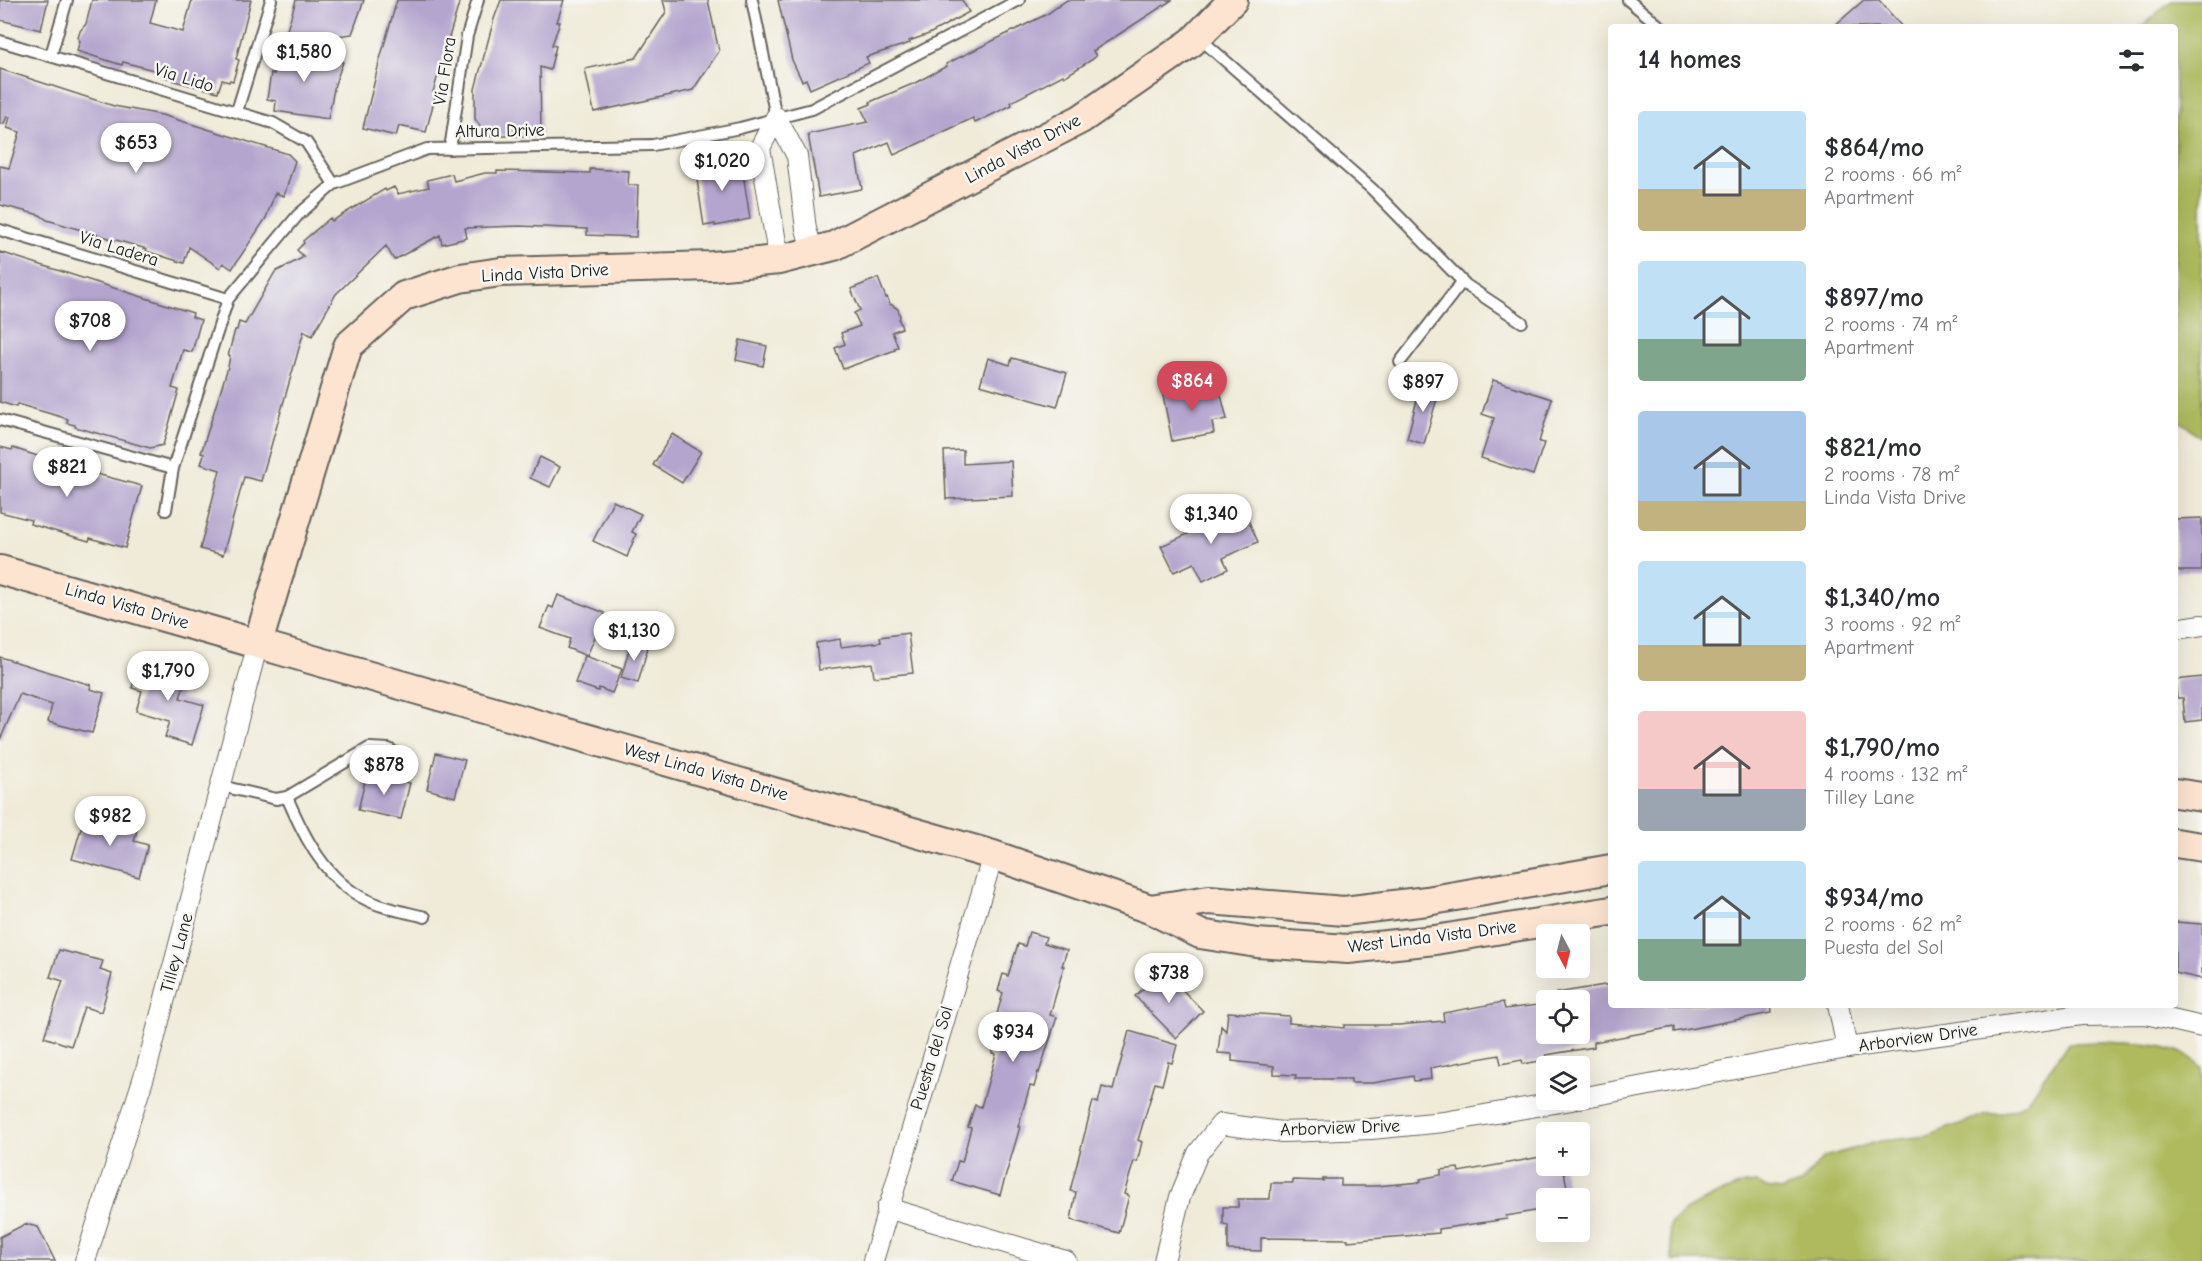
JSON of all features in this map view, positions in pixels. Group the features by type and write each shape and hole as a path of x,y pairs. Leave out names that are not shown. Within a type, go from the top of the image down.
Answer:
{"main road":[{"name":"Linda Vista Drive","path":"0,570 258,643 348,346 404,296 460,278 501,272 712,266 779,260 834,246 1081,119 1197,36 1233,0"},
{"name":"West Linda Vista Drive","path":"258,643 993,855 1150,909 1200,934 1257,943 1348,949 1435,940 1608,911"},
{"path":"2178,793 2202,797"},
{"path":"2178,844 2202,848"},
{"name":"West Linda Vista Drive","path":"1150,909 1209,900 1344,911 1427,901 1608,869"}],"street":[{"path":"776,117 797,156 806,229 813,252"},
{"path":"776,117 760,148 779,260"},
{"path":"2178,629 2202,626"},
{"name":"Tilley Lane","path":"86,1261 147,1067 258,643"},
{"name":"Puesta del Sol","path":"873,1261 993,855"},
{"name":"Arborview Drive","path":"1839,1008 1847,1048"},
{"name":"Arborview Drive","path":"1590,1096 1847,1048 2081,1015 2146,1014 2202,1027"},
{"name":"Arborview Drive","path":"1164,1261 1180,1197 1198,1153 1221,1124 1282,1132 1371,1129 1444,1122 1536,1106"},
{"path":"887,1208 1066,1261"}],"lane":[{"path":"51,56 67,0"},
{"path":"237,111 271,0"},
{"name":"Via Flora","path":"450,148 467,36 478,0"},
{"path":"752,0 776,117"},
{"path":"997,0 1002,11"},
{"name":"Altura Drive","path":"166,510 173,468 228,299 298,215 334,184 427,149 653,145 740,128 812,109 1002,11 1019,0"},
{"path":"1628,0 1657,24"},
{"path":"1197,36 1372,189 1462,282 1522,322"},
{"name":"Via Lido","path":"0,41 273,123 306,142 334,184"},
{"name":"Via Ladera","path":"0,230 228,299"},
{"path":"1400,362 1462,282"},
{"path":"0,420 173,468"},
{"path":"221,786 276,799 287,796 369,748 389,749 399,755"},
{"path":"287,796 312,847 328,870 345,887 366,900 425,917"}],"green space":[{"path":"2172,0 2202,0 2202,438 2178,419 2178,24 2144,24"},
{"path":"2104,1042 2169,1048 2193,1059 2202,1068 2202,1261 1672,1261 1670,1224 1685,1211 1713,1196 1744,1184 1758,1183 1766,1188 1781,1190 1800,1184 1824,1157 1881,1141 1927,1136 1987,1114 2015,1109 2027,1101 2068,1043"}],"building":[{"path":"0,0 48,0 41,30 0,20"},
{"path":"92,0 156,0 150,23 183,32 192,0 251,0 236,59 239,60 233,81 222,80 218,92 174,81 175,79 164,77 165,73 123,62 122,65 77,51 80,31 86,24"},
{"path":"296,0 364,0 352,34 283,43"},
{"path":"397,0 460,0 433,92 436,93 426,132 399,126 396,136 363,128"},
{"path":"501,0 564,0 557,22 560,22 552,45 556,46 550,70 540,67 541,136 487,136 475,119 475,89"},
{"path":"663,0 708,0 719,51 693,90 594,112 585,69 636,58 666,12"},
{"path":"778,0 962,0 969,12 929,34 909,41 910,43 866,57 869,63 810,89 806,79 802,81 792,60"},
{"path":"1067,0 1172,0 1093,51 1096,56 1093,59 1064,77 1063,75 1011,102 1012,105 975,123 973,118 894,155 889,142 856,156 862,189 819,197 808,134 868,122 861,108 871,104 870,102 915,83 947,66 946,64 1047,14"},
{"path":"1864,0 1879,0 1899,24 1836,24"},
{"path":"282,46 343,62 335,84 328,119 275,111 276,101 267,99 271,73 274,74"},
{"path":"0,69 114,106 162,115 288,154 295,161 284,196 275,193 266,218 232,269 223,263 220,268 189,247 184,263 146,251 147,249 47,220 40,215 0,205 0,166 9,168 20,132 7,128 10,117 7,116 4,124 0,124"},
{"path":"733,157 734,161 741,160 750,219 704,226 695,166 706,164 705,161"},
{"path":"590,169 629,171 628,185 638,185 636,237 587,235 587,229 520,226 465,228 467,238 442,244 440,235 394,260 386,246 336,294 312,336 304,331 261,481 244,477 223,555 200,549 220,470 201,464 204,454 201,453 228,367 230,356 228,356 235,330 239,322 245,324 275,272 304,257 297,250 304,243 303,241 330,218 332,221 385,189 386,191 394,187 398,194 429,187 427,180 452,174 454,181 485,173 497,173 497,171 590,173"},
{"path":"0,252 193,313 192,317 201,320 192,352 183,350 172,388 179,390 163,445 150,448 75,427 67,423 68,419 17,404 16,407 0,402"},
{"path":"878,278 886,298 898,309 902,328 892,332 898,347 843,369 835,348 845,344 841,333 860,326 854,313 860,310 851,289"},
{"path":"740,340 767,346 763,366 736,360"},
{"path":"988,358 1010,365 1012,358 1067,373 1057,407 980,385"},
{"path":"1493,380 1552,399 1539,442 1544,443 1533,475 1481,458 1494,418 1482,414"},
{"path":"1192,384 1195,396 1220,391 1227,419 1212,422 1214,433 1172,441 1162,390"},
{"path":"1421,384 1440,388 1424,444 1407,439"},
{"path":"672,434 701,452 682,483 653,465"},
{"path":"0,447 12,450 13,448 74,468 142,486 125,548 90,538 89,541 30,524 31,520 0,512"},
{"path":"963,450 963,464 1011,461 1013,496 946,499 944,451"},
{"path":"540,457 560,467 550,487 530,478"},
{"path":"613,501 641,514 632,532 636,534 627,557 593,541"},
{"path":"1243,509 1258,542 1223,558 1228,569 1203,581 1194,563 1174,572 1161,546"},
{"path":"2202,518 2202,571 2178,571 2178,519"},
{"path":"558,595 605,613 587,656 567,648 570,639 540,628 549,606 553,608"},
{"path":"908,633 913,673 874,677 872,663 819,670 816,643 840,639 841,647 881,642 880,637"},
{"path":"631,642 648,647 638,683 621,678"},
{"path":"585,656 622,669 612,693 575,683"},
{"path":"0,657 91,685 90,689 104,693 92,733 48,722 52,705 20,694 0,740"},
{"path":"139,664 187,676 180,698 204,705 192,745 165,737 170,721 136,711 142,691 132,688"},
{"path":"2202,677 2202,720 2185,722 2183,698 2178,698 2178,680"},
{"path":"436,753 465,760 455,797 427,789"},
{"path":"367,773 410,783 401,819 358,810"},
{"path":"85,815 137,830 134,841 148,845 139,877 72,859"},
{"path":"2178,922 2202,924 2202,979 2178,974"},
{"path":"1029,932 1046,937 1044,943 1067,950 1050,1015 1057,1017 1034,1087 1030,1086 1000,1195 952,1181 958,1161 962,1162 971,1128 968,1127 975,1105 981,1107 996,1054 992,1053 1003,1016 997,1014 1003,993 998,991 1003,974 1008,976 1018,944 1025,946"},
{"path":"59,950 103,961 100,970 112,974 101,1012 84,1007 71,1046 44,1037 63,981 50,977"},
{"path":"1164,971 1203,1011 1176,1038 1135,996"},
{"path":"1608,984 1608,1008 1770,1008 1771,1013 1674,1032 1674,1027 1594,1042 1594,1047 1536,1056 1536,1062 1523,1064 1522,1060 1501,1064 1499,1055 1430,1068 1431,1079 1414,1081 1413,1076 1373,1083 1351,1083 1351,1079 1295,1079 1296,1075 1274,1074 1274,1066 1232,1061 1232,1054 1218,1053 1221,1026 1226,1031 1228,1012 1289,1016 1289,1023 1344,1028 1344,1025 1399,1025 1444,1021 1443,1013 1503,1002 1505,1009 1536,1005 1536,1044 1590,1044 1590,990 1574,990"},
{"path":"1129,1031 1177,1045 1172,1063 1168,1062 1162,1085 1155,1083 1138,1140 1142,1142 1137,1162 1134,1161 1124,1194 1129,1196 1119,1233 1071,1220 1076,1192 1070,1191 1093,1101 1098,1103 1102,1087 1113,1090"},
{"path":"1536,1158 1536,1176 1565,1176 1567,1188 1536,1188 1536,1211 1506,1216 1507,1219 1439,1229 1439,1233 1348,1241 1348,1239 1261,1238 1261,1251 1228,1250 1228,1225 1223,1224 1223,1207 1238,1207 1238,1199 1270,1199 1271,1183 1341,1179 1341,1186 1376,1186 1421,1182 1420,1179 1441,1175 1441,1170 1458,1168 1459,1172"},
{"path":"25,1224 38,1227 55,1261 0,1261 0,1237"}]}
